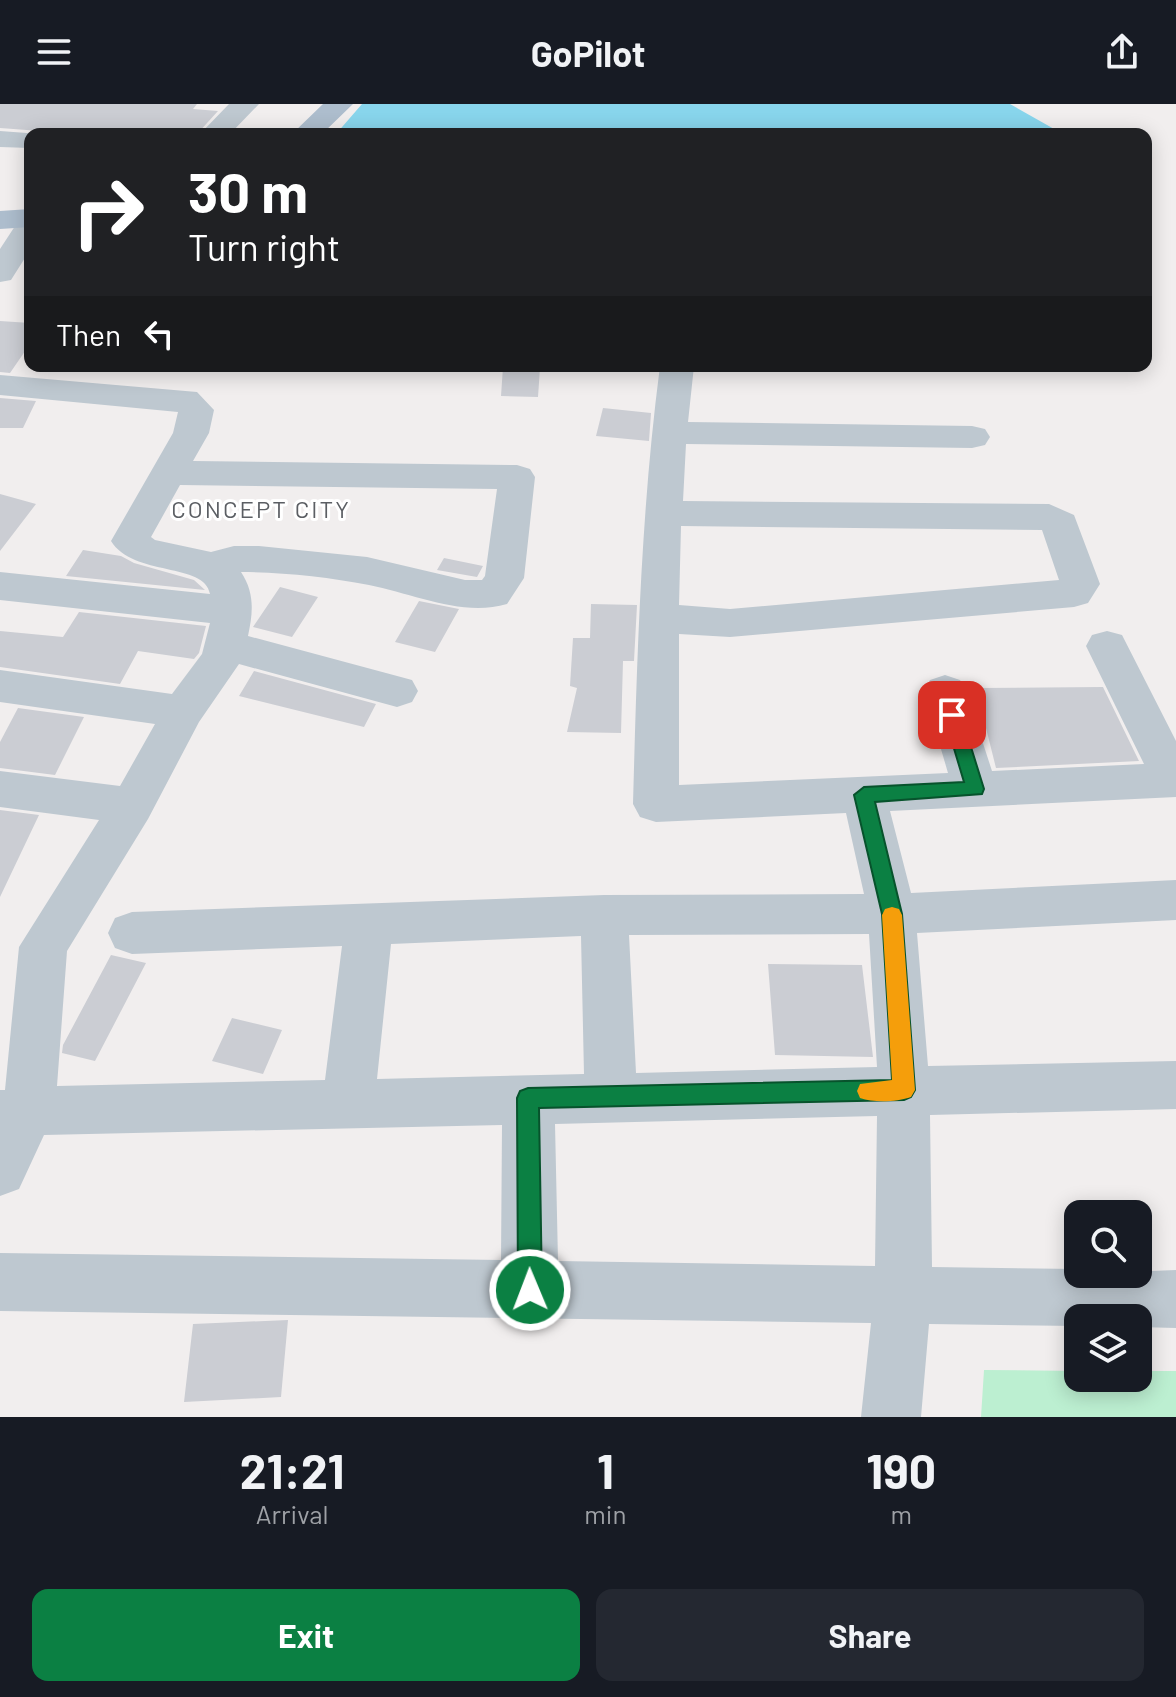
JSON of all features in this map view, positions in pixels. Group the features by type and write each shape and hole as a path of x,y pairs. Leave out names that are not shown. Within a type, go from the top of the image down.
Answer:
{"main road":[{"path":"289,128 310,104"},
{"path":"313,128 339,104"},
{"path":"0,208 24,206"},
{"path":"0,220 24,218"}],"street":[{"path":"220,128 245,104"},
{"path":"0,139 24,140"},
{"path":"0,273 24,235"},
{"path":"676,372 668,433 659,618 656,804 1175,780 1107,646"},
{"path":"0,385 185,400 196,410 191,433 130,541 143,551 211,566 234,559 259,559 367,571 465,594 493,594 504,578 517,477 169,473"},
{"path":"668,433 972,437"},
{"path":"659,618 730,623 895,610 1074,593 1080,584 1061,524 1049,517 664,513"},
{"path":"0,1170 15,1113 43,947 132,806 183,712 222,658 229,628 228,583 211,566"},
{"path":"0,586 229,628 397,691"},
{"path":"0,686 183,712"},
{"path":"945,691 975,789"},
{"path":"0,789 132,806"},
{"path":"864,795 892,914 904,1090 903,1296 891,1417"},
{"path":"132,933 604,915 892,914 1176,900"},
{"path":"604,915 611,1096"},
{"path":"348,1103 369,923"},
{"path":"15,1113 528,1098 1176,1085"},
{"path":"528,1098 530,1290"},
{"path":"0,1282 1176,1299"}],"green space":[{"path":"984,1370 1064,1371 1064,1392 1152,1392 1152,1371 1176,1371 1176,1417 981,1417"}],"water":[{"path":"362,104 1010,104 1052,128 341,128"}],"building":[{"path":"0,104 197,104 193,109 218,111 202,128 0,128"},
{"path":"0,321 24,323 24,353 10,373 0,372"},
{"path":"503,372 540,372 538,397 501,396"},
{"path":"0,398 36,401 23,428 0,428"},
{"path":"603,408 651,413 649,441 596,436"},
{"path":"0,494 36,504 0,551"},
{"path":"83,550 121,556 134,563 194,580 205,590 66,576"},
{"path":"444,558 483,566 477,577 437,570"},
{"path":"280,587 318,597 292,637 253,627"},
{"path":"419,601 459,609 435,652 395,642"},
{"path":"591,604 637,605 634,661 623,661 621,733 567,732 577,688 570,686 573,638 590,638"},
{"path":"79,612 206,626 199,653 194,659 138,651 120,684 0,667 0,631 63,637"},
{"path":"254,671 376,704 364,727 239,696"},
{"path":"1103,687 1139,761 996,768 976,688"},
{"path":"18,708 84,717 55,775 0,768 0,742"},
{"path":"0,810 39,815 0,897"},
{"path":"111,955 146,963 95,1061 62,1053 63,1045"},
{"path":"768,964 862,965 873,1057 775,1055"},
{"path":"232,1018 282,1030 263,1074 212,1061"},
{"path":"288,1320 281,1397 184,1402 193,1324"}],"slow traffic":[{"path":"868,1091 904,1090 892,915"}],"district":[{"name":"CONCEPT CITY","path":"261,508"}],"route":[{"path":"530,1290 528,1098 904,1090 892,914 864,795 975,789 952,715"}]}
